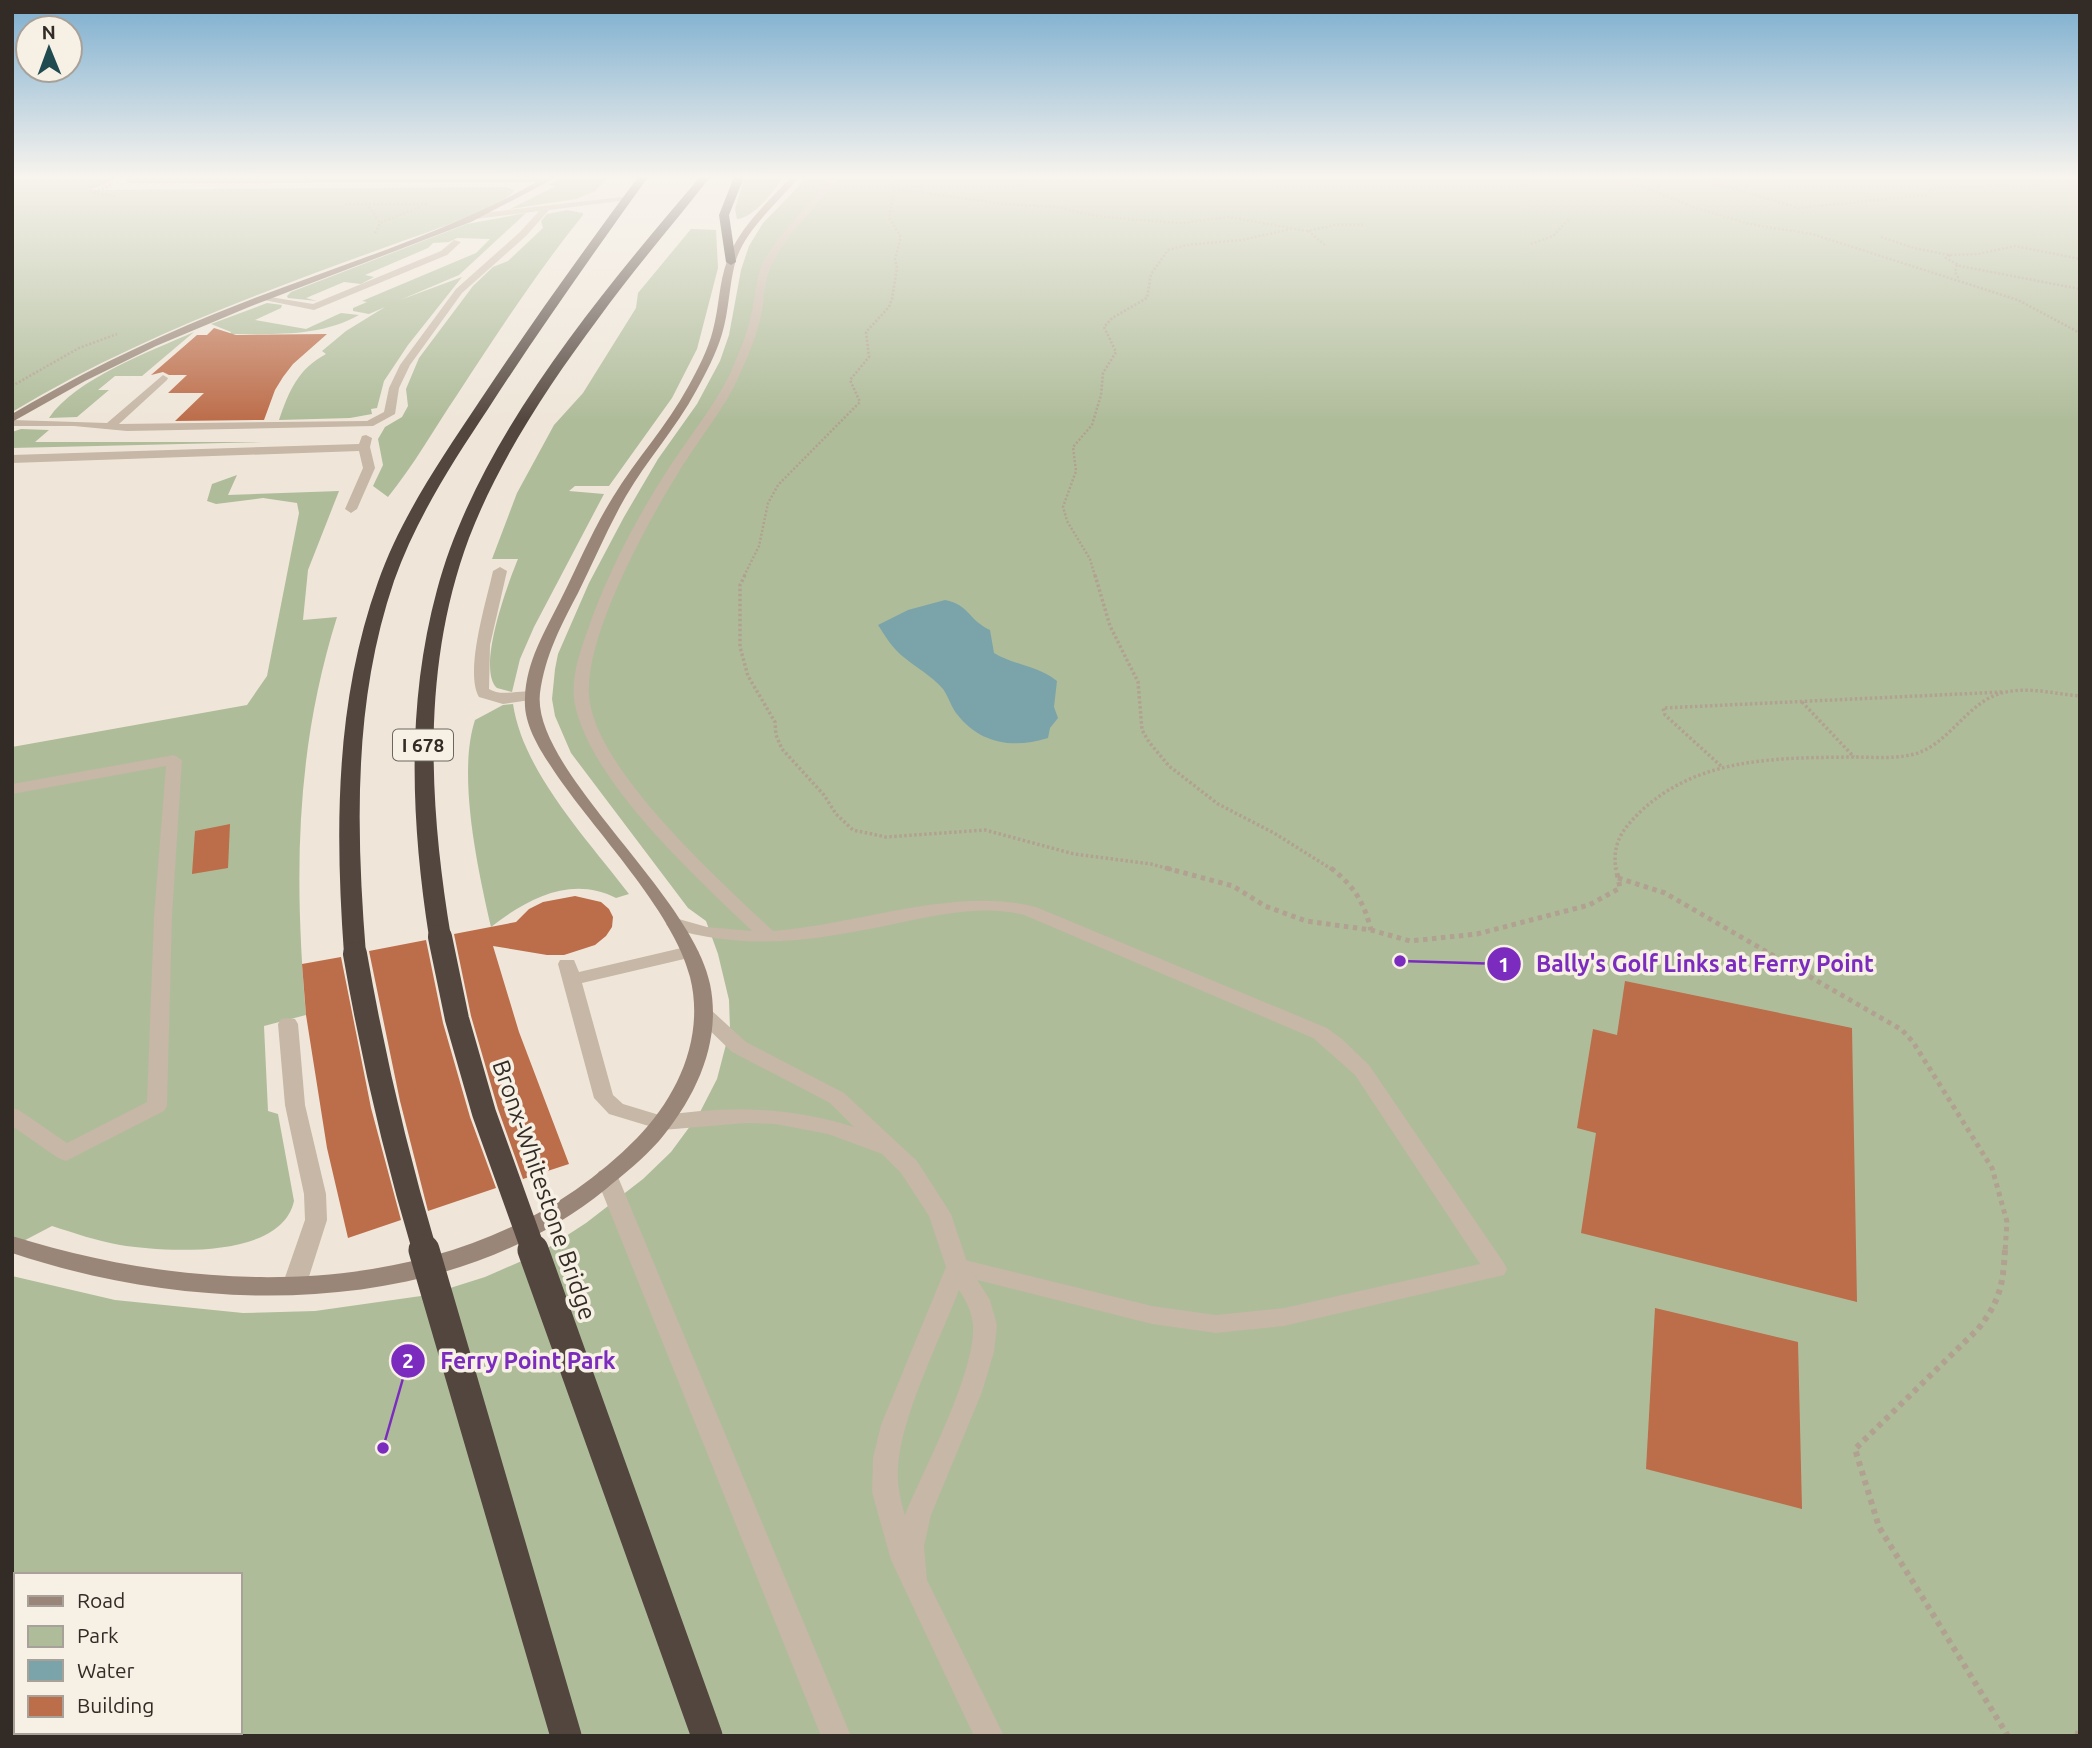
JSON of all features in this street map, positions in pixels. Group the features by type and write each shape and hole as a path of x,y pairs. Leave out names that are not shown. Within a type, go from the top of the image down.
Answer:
{"highway":[{"path":"566,1736 396,1154 373,1058 355,954 348,857 350,764 367,652 386,581 444,466 582,259"},
{"name":"Bronx-Whitestone Bridge","path":"638,259 563,358 492,474 460,541 432,647 423,729 424,824 440,937 457,1019 484,1113 707,1736"}],"street":[{"path":"12,421 100,369 202,322 373,259"},
{"path":"264,299 314,307 431,259"},
{"path":"12,421 109,427 369,424 389,414 394,388 405,365 459,291 495,259"},
{"path":"12,1244 65,1260 136,1273 237,1284 294,1286 375,1280 464,1258 497,1245 549,1218 607,1177 637,1151 662,1123 694,1071 703,1035 700,977 675,924 552,757 536,724 532,696 542,650 612,509 690,393 709,356 718,332 733,259"},
{"path":"768,937 685,856 611,764 585,716 580,695 580,674 593,634 652,506 732,381 753,328 770,259"},
{"path":"109,427 163,378"},
{"path":"351,509 369,468 364,447 369,424"},
{"path":"12,459 364,447"},
{"path":"500,570 483,645 482,690 484,694 496,698 532,696"},
{"path":"12,789 174,760 163,916 157,1106 66,1153 12,1115"},
{"path":"675,924 723,937 768,937 961,907 1008,906 1030,911 1320,1032 1362,1070 1496,1269 1284,1317 1216,1324 1152,1315 957,1267"},
{"path":"690,952 569,972 604,1098 609,1104 624,1113 662,1123 726,1114 782,1117 854,1135 895,1153"},
{"path":"704,1014 739,1047 837,1098 909,1167 930,1196 947,1231 957,1267 983,1313 985,1338 970,1392 918,1515 911,1546 914,1582"},
{"path":"288,1024 295,1105 315,1194 316,1220 311,1243 294,1286"},
{"path":"607,1177 836,1736"},
{"path":"957,1267 894,1425 886,1458 885,1492 898,1545 989,1736"}],"path":[{"path":"895,259 897,268 889,307 866,332 869,357 850,380 860,402 778,485 768,503 759,546 740,585 740,647 748,676 775,722 776,735 782,749 824,794 836,814 853,830 886,837 985,830 1074,854 1151,864 1233,886 1265,906 1306,921 1371,930 1410,941 1477,933 1589,905 1620,888 1614,863 1618,833 1656,795 1705,769 1766,759 1916,755 1946,735 1970,713 2003,692"},
{"path":"1161,259 1151,274 1147,298 1112,318 1104,327 1116,352 1103,373 1101,395 1092,425 1073,447 1076,471 1063,507 1067,521 1090,559 1110,626 1138,682 1142,730 1149,743 1169,765 1218,804 1306,852 1349,882 1365,906 1371,930"},
{"path":"1889,259 2018,300 2080,333"},
{"path":"1947,259 1957,265 2080,289"},
{"path":"1957,265 1956,276 1963,282"},
{"path":"1721,766 1665,715 1663,708 2003,692 2080,696"},
{"path":"1801,702 1855,757"},
{"path":"1618,878 1665,893 1902,1030 1913,1042 1992,1168 2007,1222 2003,1283 1995,1308 1978,1329 1855,1449 1879,1527 2008,1736"},
{"path":"2077,1736 2080,1727"}],"green space":[{"path":"12,259 355,259 153,339 105,361 12,412"},
{"path":"378,259 403,259 365,275 374,277 361,284 344,282 306,298 317,301 288,298 291,292"},
{"path":"463,259 477,259 459,275 400,300 462,277 408,345 384,381 377,408 371,409 372,414 350,418 279,420 296,382 308,367 326,354 322,351 346,331 385,307 369,314 353,311 353,308 367,302 362,301"},
{"path":"511,259 550,259 388,497 373,486 383,465 378,439 385,427 402,417 408,406 406,389 419,358 473,286 493,267"},
{"path":"667,259 718,259 718,268 697,349 672,398 609,486 575,486 569,491 604,494 534,627 520,659 512,692 497,688 491,678 492,645 501,605 518,559 492,559 517,493 554,425 583,393 636,308 638,293"},
{"path":"745,259 2080,259 2080,1736 12,1736 12,1276 115,1300 243,1313 315,1311 428,1295 485,1277 540,1253 586,1223 643,1179 671,1152 699,1114 717,1079 730,1029 729,1000 718,954 706,921 688,908 571,753 555,716 552,699 558,654 589,583 658,459 697,404 720,361 729,335"},
{"path":"267,303 282,305 281,308 255,320 306,329 341,313 359,315 313,331 280,334 230,334 231,332 211,324"},
{"path":"194,332 142,376 115,376 98,390 109,390 77,417 49,418 61,404 95,379 136,357"},
{"path":"21,429 49,430 35,442 262,442 12,448 12,432"},
{"path":"237,475 228,495 339,491 308,570 303,620 337,617 313,716 301,814 300,913 306,1015 264,1026 268,1111 278,1114 294,1201 285,1220 268,1234 245,1243 219,1248 140,1248 94,1239 52,1226 12,1247 12,747 247,705 267,676 299,513 297,503 263,498 216,504 207,501 212,484"},
{"path":"513,704 519,729 543,780 629,894 616,898 599,891 583,889 550,893 519,907 491,927 471,823 468,768 470,742 475,720 503,705"}],"water":[{"path":"945,600 959,605 990,630 994,653 1042,672 1057,681 1054,707 1058,718 1050,728 1048,738 1009,743 975,732 956,713 943,689 898,652 878,625 908,610"}],"building":[{"path":"214,328 236,335 327,334 293,364 283,377 264,420 175,421 204,393 168,393 187,375 169,375 163,372 151,375 197,335 207,335"},
{"path":"230,824 228,868 192,874 195,831"},
{"path":"575,896 601,902 613,917 612,927 595,945 564,955 547,955 493,946 519,1032 569,1164 523,1179 498,1109 471,1016 454,934 516,922 529,909 543,902"},
{"path":"426,940 443,1023 470,1117 496,1188 428,1211 400,1101 369,951"},
{"path":"341,957 371,1108 401,1220 348,1238 327,1148 306,1015 302,964"},
{"path":"1625,981 1852,1028 1857,1302 1581,1233 1596,1133 1577,1128 1593,1029 1617,1035"},
{"path":"1655,1308 1798,1342 1802,1509 1646,1469"}],"place":[{"name":"Bally's Golf Links at Ferry Point","path":"1400,961"},
{"name":"Ferry Point Park","path":"383,1448"}]}
